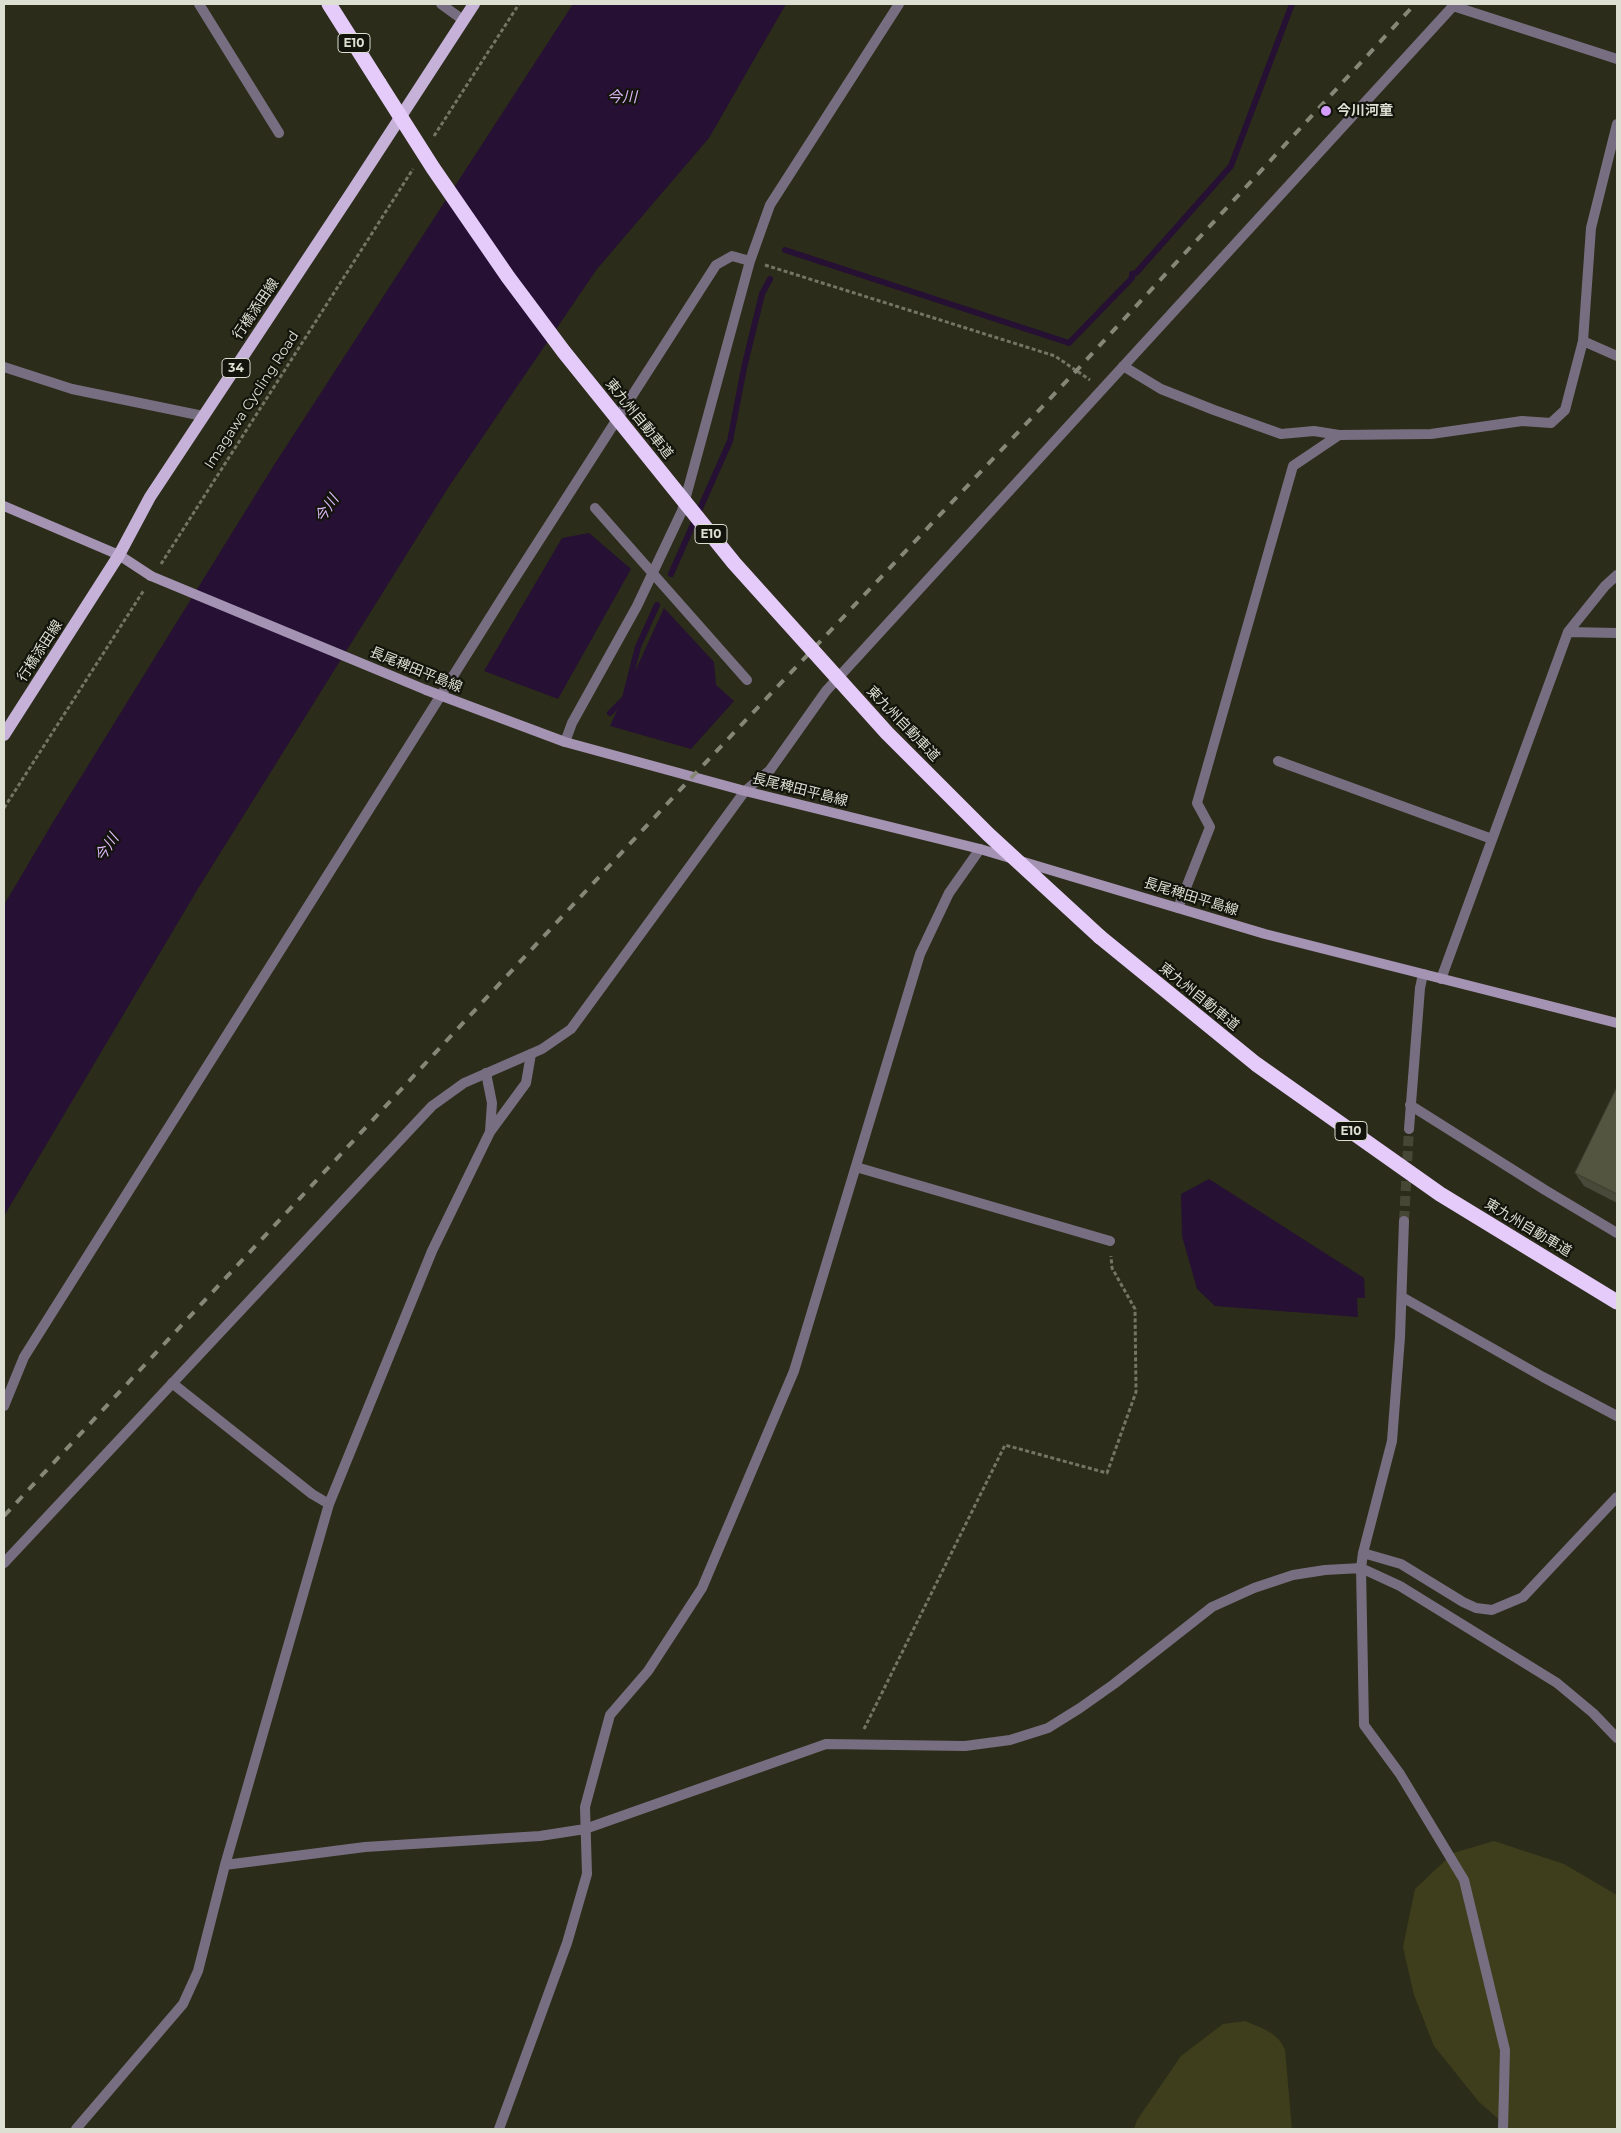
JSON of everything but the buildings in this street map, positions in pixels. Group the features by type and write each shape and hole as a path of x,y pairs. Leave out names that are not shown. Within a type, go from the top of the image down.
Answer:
{"highway":[{"name":"東九州自動車道","path":"329,4 433,168 508,277 564,352 734,563 887,733 988,834 1100,937 1256,1064 1432,1188 1617,1302"}],"main road":[{"name":"行橋添田線","path":"4,735 119,554 150,497 474,4"},
{"name":"長尾稗田平島線","path":"4,506 119,554 150,580 441,696 566,742 745,791 980,850 1265,934 1617,1023"}],"street":[{"path":"199,4 279,133"},
{"path":"441,4 464,20"},
{"path":"566,742 572,723 637,606 682,510 750,261 770,205 899,4"},
{"path":"4,1562 432,1106 464,1083 542,1049 571,1029 745,791 770,770 826,691 1454,5 1617,59"},
{"path":"1124,366 1162,388 1214,410 1281,434 1314,431 1339,435 1431,434 1522,421 1551,423 1565,410 1584,341 1591,228 1617,124"},
{"path":"4,1406 24,1357 441,696 716,265 732,256 750,261"},
{"path":"1584,341 1617,356"},
{"path":"4,368 72,389 203,416"},
{"path":"1178,908 1210,826 1197,802 1293,466 1339,435"},
{"path":"595,508 747,680"},
{"path":"1441,979 1568,632 1616,577"},
{"path":"1568,632 1617,633"},
{"path":"1278,761 1492,840"},
{"path":"499,2129 567,1943 588,1874 584,1807 610,1715 648,1672 702,1588 794,1371 920,954 949,893 980,850"},
{"path":"1409,1129 1420,988 1423,974"},
{"path":"76,2129 183,2004 198,1971 225,1866 329,1504 432,1250 490,1132 526,1084 531,1054"},
{"path":"486,1073 492,1104 490,1132"},
{"path":"1410,1105 1545,1190 1617,1232"},
{"path":"856,1167 1110,1241"},
{"path":"1404,1221 1402,1297 1392,1441 1363,1553 1361,1568 1364,1725 1400,1774 1464,1880 1505,2050 1503,2129"},
{"path":"1402,1297 1543,1377 1617,1416"},
{"path":"172,1383 312,1494 329,1504"},
{"path":"1363,1553 1401,1564 1463,1602 1476,1608 1492,1610 1523,1597 1617,1496"},
{"path":"225,1866 365,1847 540,1836 585,1829 826,1744 965,1746 1010,1740 1048,1728 1114,1684 1212,1607 1254,1588 1293,1576 1324,1570 1361,1568 1400,1586 1557,1683 1593,1713 1617,1738"}],"path":[{"path":"433,138 518,4"},
{"name":"Imagawa Cycling Road","path":"159,567 416,164"},
{"path":"750,261 1055,356 1102,390"},
{"path":"4,808 150,580"},
{"path":"856,1744 1005,1445 1108,1473 1136,1392 1135,1309 1112,1268 1110,1241"}],"shaded area":[{"path":"1494,1841 1564,1864 1617,1895 1617,2129 1510,2129 1479,2102 1434,2046 1414,1995 1403,1947 1415,1889 1453,1853"},
{"path":"1245,2021 1273,2035 1285,2050 1292,2129 1134,2129 1137,2120 1181,2056 1223,2024"}],"water":[{"name":"今川","path":"573,4 786,4 709,138 597,269 448,488 199,887 4,1216 4,905 53,822 274,465"},
{"path":"589,533 631,569 558,699 484,671 562,538"},
{"path":"664,608 714,662 716,685 734,701 691,749 610,726"},
{"path":"1209,1179 1364,1278 1365,1298 1357,1298 1358,1317 1215,1306 1197,1289 1182,1236 1181,1194"}],"waterway":[{"path":"785,250 1069,343 1132,278 1132,274 1136,273 1231,166 1292,4"},
{"path":"671,574 730,441 744,368 762,294 770,279"},
{"path":"610,713 625,698 638,647 657,605"}],"tunnel":[{"path":"1404,1221 1409,1129"}],"railway":[{"path":"4,1516 693,776 1077,370 1415,4"}],"place":[{"name":"今川河童","path":"1326,111"}]}
